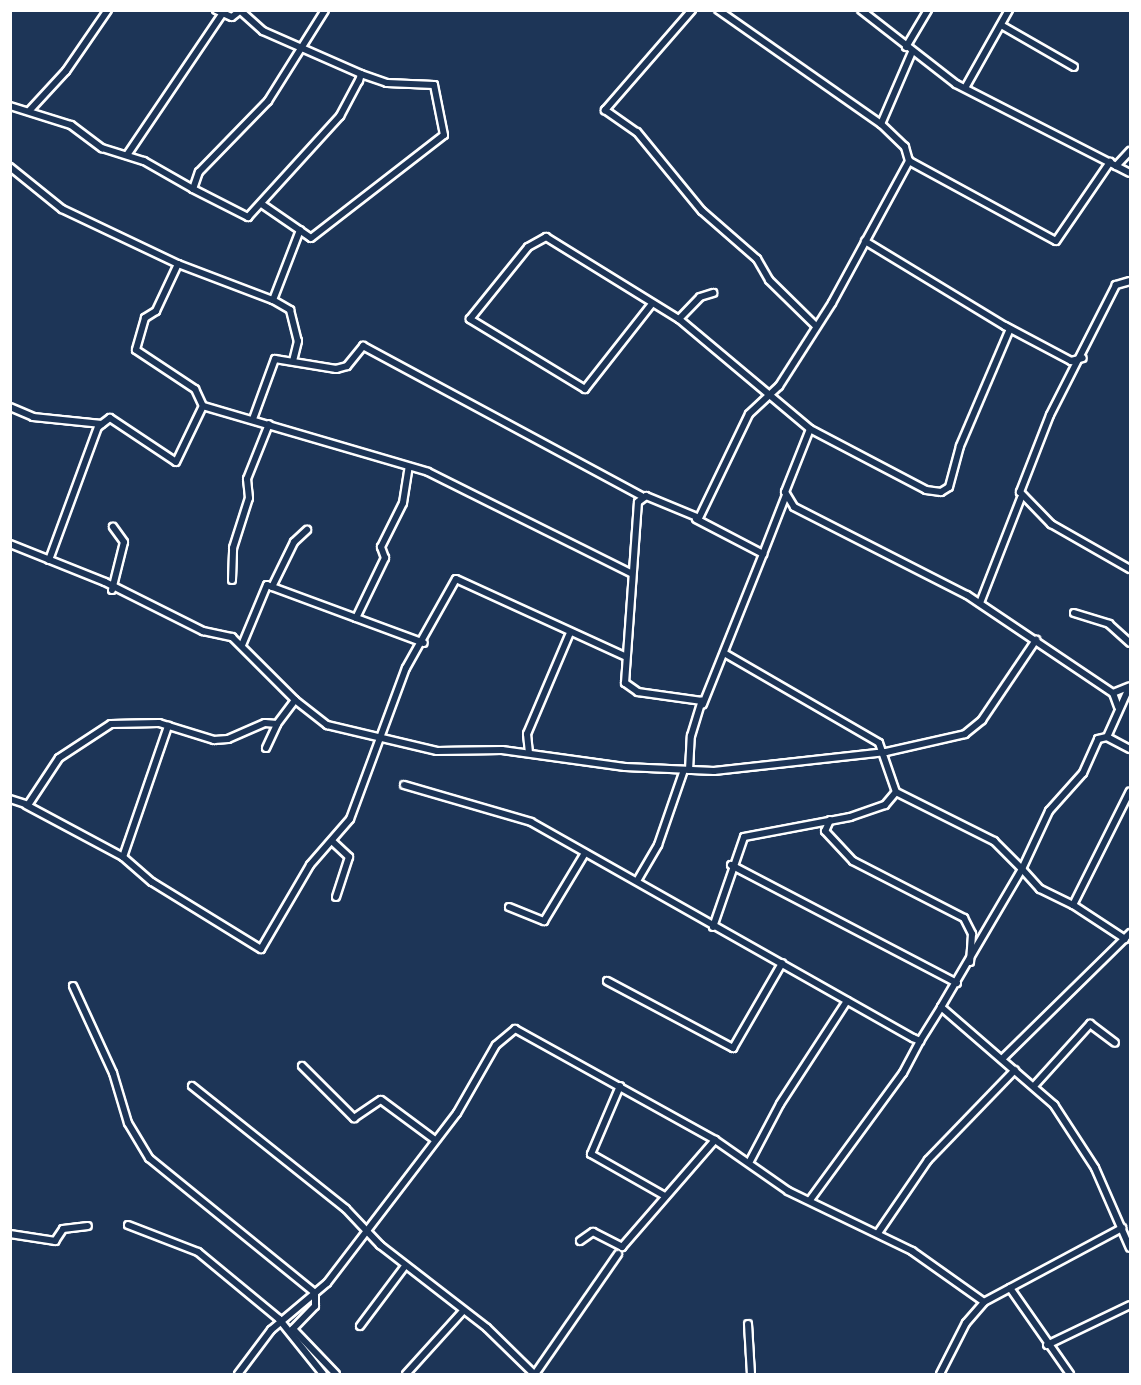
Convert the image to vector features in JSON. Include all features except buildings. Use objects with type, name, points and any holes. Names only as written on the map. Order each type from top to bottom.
[{"type":"street","points":[[30,110],[66,71],[108,10]]},
{"type":"street","points":[[193,189],[207,163],[268,101],[325,10]]},
{"type":"street","points":[[692,10],[605,110],[637,132],[702,211],[757,259],[769,280],[815,325]]},
{"type":"street","points":[[717,10],[881,124],[904,147],[909,160],[1055,241],[1113,164],[1131,151]]},
{"type":"street","points":[[861,10],[912,52],[965,88],[1131,173]]},
{"type":"street","points":[[906,47],[928,10]]},
{"type":"street","points":[[965,88],[1009,10]]},
{"type":"street","points":[[128,155],[219,12],[232,17],[241,11],[263,31],[361,75],[387,83],[434,85],[444,135],[311,238],[263,205]]},
{"type":"street","points":[[1001,25],[1074,67]]},
{"type":"street","points":[[881,124],[912,52]]},
{"type":"street","points":[[10,106],[30,110],[71,125],[102,148],[128,155],[248,217],[263,205],[340,116],[361,75]]},
{"type":"street","points":[[696,519],[749,414],[771,392],[815,325],[865,241],[909,160]]},
{"type":"street","points":[[10,167],[62,209],[178,264],[273,300],[290,310],[298,341],[293,361]]},
{"type":"street","points":[[273,300],[300,230]]},
{"type":"street","points":[[651,305],[585,389],[470,319],[528,247],[546,237],[651,305],[680,319],[771,392],[810,429],[926,490],[947,490],[1010,329]]},
{"type":"street","points":[[865,241],[1010,329],[1071,361],[1083,358]]},
{"type":"street","points":[[178,264],[156,311],[146,318],[136,350],[195,389],[203,406]]},
{"type":"street","points":[[980,603],[1022,498],[1027,468],[1070,379],[1083,358],[1116,285],[1131,281]]},
{"type":"street","points":[[680,319],[700,297],[713,293]]},
{"type":"street","points":[[253,419],[276,359],[336,369],[347,366],[363,346],[641,496],[696,519],[763,554]]},
{"type":"street","points":[[1070,379],[1071,361]]},
{"type":"street","points":[[203,406],[409,467],[591,549],[602,562],[631,573]]},
{"type":"street","points":[[49,560],[102,424],[110,418],[176,462],[203,406]]},
{"type":"street","points":[[10,407],[33,417],[102,424]]},
{"type":"street","points":[[232,579],[233,548],[249,498],[247,478],[269,424]]},
{"type":"street","points":[[637,881],[658,845],[687,770],[691,736],[810,429]]},
{"type":"street","points":[[356,618],[385,558],[381,547],[403,503],[409,467]]},
{"type":"street","points":[[786,495],[813,517],[980,603],[1113,693],[1118,707]]},
{"type":"street","points":[[641,496],[631,573],[626,657],[629,688],[693,695],[703,704]]},
{"type":"street","points":[[1022,498],[1051,524],[1131,569]]},
{"type":"street","points":[[112,590],[124,542],[113,527]]},
{"type":"street","points":[[242,645],[260,594],[272,587],[294,542],[307,530]]},
{"type":"street","points":[[10,544],[242,645],[295,700],[327,725],[437,751],[530,753],[687,770],[886,752],[965,734],[982,720],[1036,640]]},
{"type":"street","points":[[10,799],[26,805],[123,857],[255,949],[267,939],[310,865],[333,842],[353,813],[406,668],[424,643],[460,578],[569,635],[626,657]]},
{"type":"street","points":[[272,587],[424,643]]},
{"type":"street","points":[[1074,613],[1109,624],[1131,643]]},
{"type":"street","points":[[530,753],[527,734],[569,635]]},
{"type":"street","points":[[724,653],[879,743],[886,752],[896,792],[994,841],[1040,889],[1128,936],[1002,1059]]},
{"type":"street","points":[[1113,693],[1129,688]]},
{"type":"street","points":[[810,1200],[903,1073],[920,1041],[970,962],[1022,869],[1049,811],[1083,773],[1095,742],[1107,737],[1118,707],[1129,688]]},
{"type":"street","points":[[266,748],[277,724],[295,700]]},
{"type":"street","points":[[26,805],[41,792],[59,758],[96,729],[143,722],[168,726],[214,740],[277,724]]},
{"type":"street","points":[[123,857],[168,726]]},
{"type":"street","points":[[1107,737],[1131,749]]},
{"type":"street","points":[[874,753],[887,763]]},
{"type":"street","points":[[404,784],[502,810],[637,881],[713,927],[920,1041]]},
{"type":"street","points":[[1073,905],[1131,791]]},
{"type":"street","points":[[713,927],[731,865],[744,837],[882,807],[896,792]]},
{"type":"street","points":[[830,820],[824,828],[833,844],[865,869],[964,918],[972,934],[970,962]]},
{"type":"street","points":[[333,842],[349,857],[336,897]]},
{"type":"street","points":[[508,907],[544,921],[585,854]]},
{"type":"street","points":[[731,865],[957,983]]},
{"type":"street","points":[[607,981],[733,1048],[782,963]]},
{"type":"street","points":[[73,986],[113,1073],[128,1123],[149,1158],[315,1293]]},
{"type":"street","points":[[750,1161],[780,1104],[847,1001]]},
{"type":"street","points":[[941,1007],[1054,1105],[1095,1168],[1131,1248]]},
{"type":"street","points":[[1034,1086],[1090,1024],[1115,1043]]},
{"type":"street","points":[[238,1374],[247,1366],[281,1321],[315,1293],[369,1229],[472,1091],[496,1045],[515,1029],[715,1140],[750,1161],[788,1191],[878,1233],[942,1270],[984,1302]]},
{"type":"street","points":[[302,1066],[354,1118],[381,1100],[435,1140]]},
{"type":"street","points":[[878,1233],[928,1160],[1016,1070]]},
{"type":"street","points":[[192,1086],[369,1229],[405,1266],[463,1311],[535,1374],[618,1254]]},
{"type":"street","points":[[620,1086],[591,1154],[665,1196]]},
{"type":"street","points":[[580,1241],[593,1232],[622,1247],[715,1140]]},
{"type":"street","points":[[128,1225],[198,1252],[281,1321],[321,1374]]},
{"type":"street","points":[[10,1234],[55,1241],[63,1229],[88,1226]]},
{"type":"street","points":[[940,1374],[966,1323],[984,1302],[1122,1228]]},
{"type":"street","points":[[360,1326],[405,1266]]},
{"type":"street","points":[[1010,1287],[1047,1345],[1070,1374]]},
{"type":"street","points":[[315,1293],[315,1306],[293,1329],[336,1374]]},
{"type":"street","points":[[1047,1345],[1131,1305]]},
{"type":"street","points":[[406,1374],[463,1311]]},
{"type":"street","points":[[748,1324],[751,1374]]},
{"type":"street","points":[[247,1366],[248,1374]]}]
